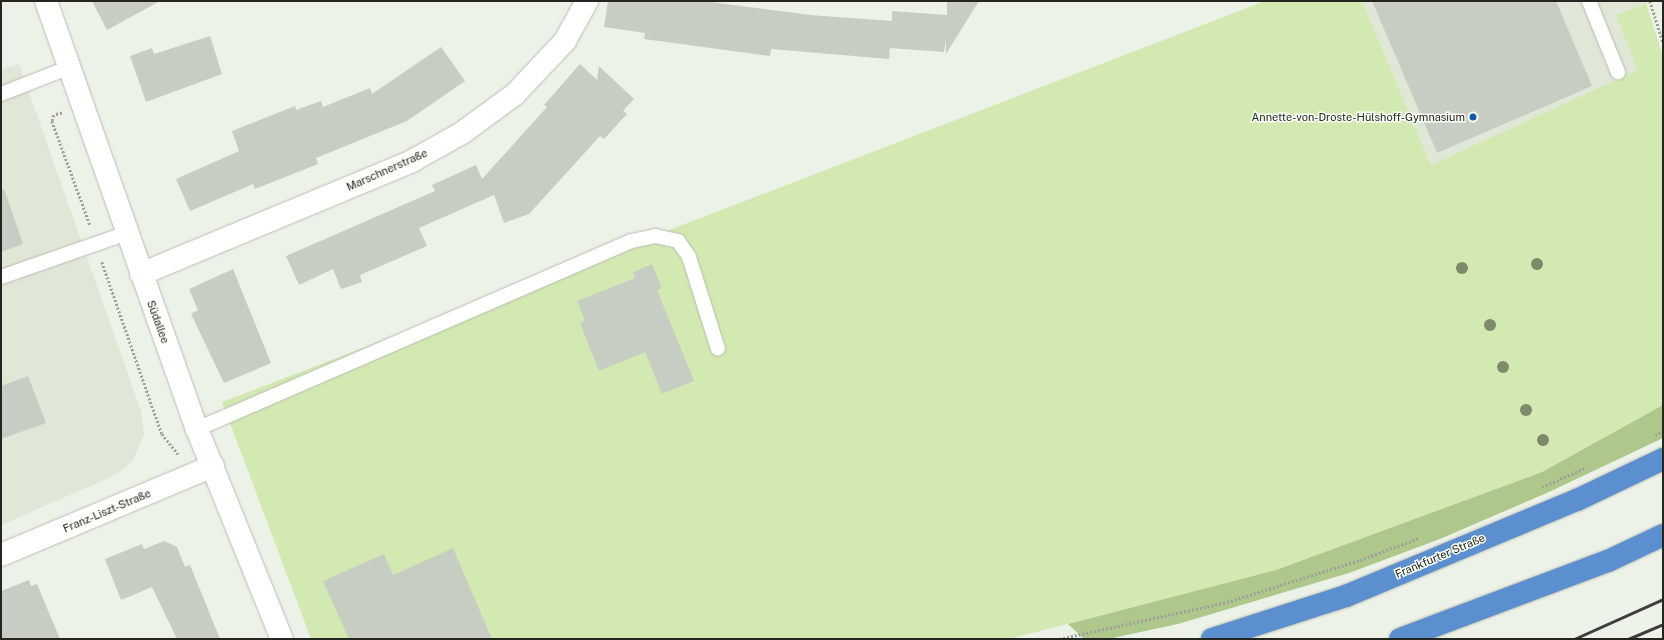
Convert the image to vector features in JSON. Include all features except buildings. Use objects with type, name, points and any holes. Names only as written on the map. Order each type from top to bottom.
[{"type":"highway","name":"Frankfurter Straße","points":[[1212,639],[1346,596],[1577,500],[1663,459]]},
{"type":"highway","points":[[1400,639],[1608,561],[1663,535]]},
{"type":"street","name":"Südallee","points":[[46,1],[141,274],[197,429],[282,639]]},
{"type":"street","name":"Marschnerstraße","points":[[141,274],[412,161],[462,133],[524,84],[565,41],[587,1]]},
{"type":"street","name":"Franz-Liszt-Straße","points":[[1,555],[213,466]]},
{"type":"lane","points":[[1589,1],[1618,72]]},
{"type":"lane","points":[[1,94],[70,67]]},
{"type":"lane","points":[[1,277],[127,232]]},
{"type":"lane","points":[[197,429],[632,241],[655,236],[678,241],[689,257],[718,349]]},
{"type":"path","points":[[1650,1],[1663,42]]},
{"type":"path","points":[[1650,438],[1663,431]]},
{"type":"path","points":[[1539,488],[1588,466]]},
{"type":"path","points":[[1059,639],[1228,602],[1360,560],[1426,535]]},
{"type":"shaded area","name":"Annette-von-Droste-Hülshoff-Gymnasium","points":[[1362,1],[1651,1],[1617,15],[1639,70],[1431,165]]},
{"type":"shaded area","points":[[19,64],[141,411],[144,434],[133,461],[116,475],[1,525],[1,70]]},
{"type":"green space","points":[[1265,1],[1362,1],[1431,165],[1638,70],[1616,15],[1646,3],[1663,56],[1663,405],[1542,472],[1276,570],[1009,639],[311,639],[222,402]]},
{"type":"green space","points":[[1663,405],[1663,438],[1549,492],[1440,539],[1349,573],[1178,624],[1108,639],[1084,639],[1068,624],[1276,570],[1542,472]]},
{"type":"railway","points":[[1574,639],[1663,599]]},
{"type":"railway","points":[[1628,639],[1663,624]]},
{"type":"place","name":"Annette-von-Droste-Hülshoff-Gymnasium","points":[[1473,117]]}]
